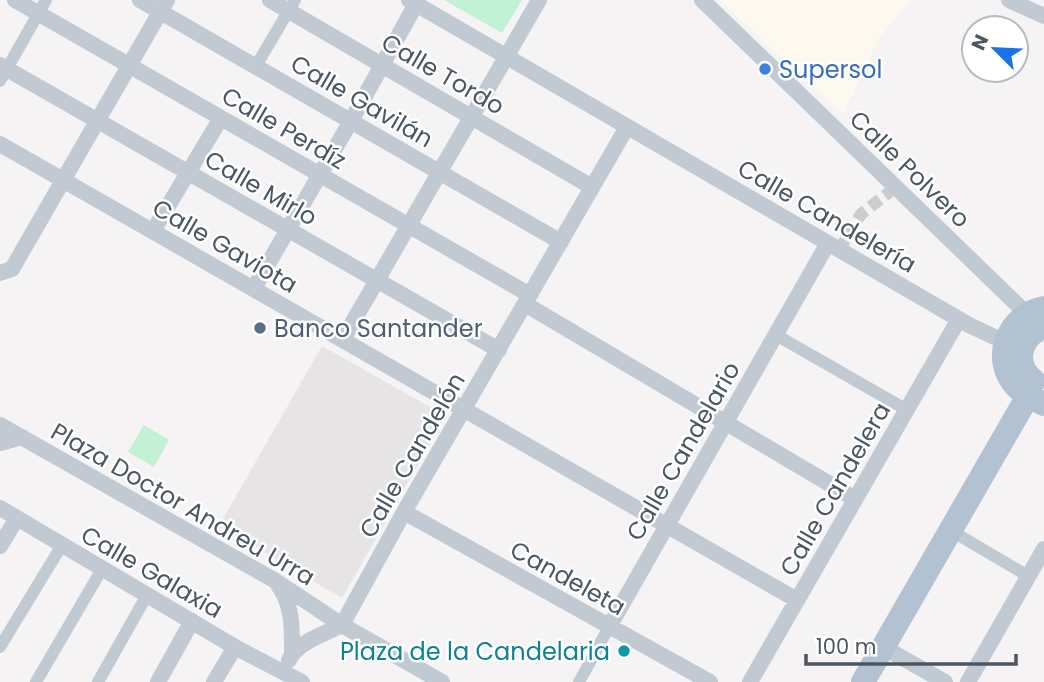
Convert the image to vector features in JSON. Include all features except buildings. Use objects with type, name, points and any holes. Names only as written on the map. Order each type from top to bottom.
[{"type":"main road","points":[[1038,316],[1013,325],[1005,342],[1004,359],[1008,375],[1016,386],[1039,397]]},
{"type":"main road","points":[[1038,316],[1020,356],[1039,397]]},
{"type":"main road","points":[[863,682],[950,530],[1039,397]]},
{"type":"street","name":"Calle Perdíz","points":[[15,0],[42,7],[129,65],[409,226],[726,423],[855,499]]},
{"type":"street","name":"Calle Gavilán","points":[[140,0],[164,6],[256,66],[561,242]]},
{"type":"street","name":"Calle Tordo","points":[[270,0],[292,5],[381,64],[592,187]]},
{"type":"street","points":[[343,339],[538,0]]},
{"type":"street","name":"Calle Polvero","points":[[702,0],[1038,316]]},
{"type":"street","points":[[1009,0],[1044,16]]},
{"type":"street","points":[[254,288],[351,121],[412,2]]},
{"type":"street","name":"Calle Candelería","points":[[412,2],[959,319],[1005,342]]},
{"type":"street","points":[[256,66],[292,5]]},
{"type":"street","points":[[0,273],[12,269],[164,6]]},
{"type":"street","points":[[2,72],[42,7]]},
{"type":"street","name":"Calle Mirlo","points":[[2,72],[97,120],[499,350]]},
{"type":"street","points":[[153,231],[221,118]]},
{"type":"street","name":"Calle Candelón","points":[[342,625],[404,512],[627,127]]},
{"type":"street","name":"Calle Gaviota","points":[[0,144],[797,600]]},
{"type":"street","name":"Calle Candelario","points":[[579,682],[828,243]]},
{"type":"street","name":"Calle Candelera","points":[[750,682],[959,319]]},
{"type":"street","points":[[776,335],[907,410]]},
{"type":"street","name":"Plaza Doctor Andreu Urra","points":[[0,425],[274,580],[342,625],[442,682]]},
{"type":"street","points":[[0,443],[22,437]]},
{"type":"street","name":"Calle Galaxia","points":[[0,508],[235,647],[302,682]]},
{"type":"street","name":"Candeleta","points":[[404,512],[710,682]]},
{"type":"street","points":[[0,546],[16,518]]},
{"type":"street","points":[[950,530],[1028,576]]},
{"type":"street","points":[[0,647],[62,545]]},
{"type":"street","points":[[968,682],[1044,549]]},
{"type":"street","points":[[36,682],[102,569]]},
{"type":"street","points":[[274,580],[284,594],[293,622],[292,653],[284,671]]},
{"type":"street","points":[[98,682],[147,595]]},
{"type":"street","points":[[158,682],[192,621]]},
{"type":"street","points":[[292,653],[342,625]]},
{"type":"street","points":[[214,682],[235,647]]},
{"type":"street","points":[[883,647],[945,682]]},
{"type":"shaded area","points":[[719,0],[910,0],[878,40],[843,114]]},
{"type":"shaded area","points":[[322,346],[446,416],[342,598],[219,526]]},
{"type":"green space","points":[[444,0],[522,0],[502,33]]},
{"type":"green space","points":[[144,425],[169,440],[154,467],[128,452]]},
{"type":"tunnel","points":[[839,250],[861,214],[896,187]]},
{"type":"place","name":"Supersol","points":[[765,69]]},
{"type":"place","name":"Banco Santander","points":[[260,328]]},
{"type":"place","name":"Plaza de la Candelaria","points":[[624,651]]}]
